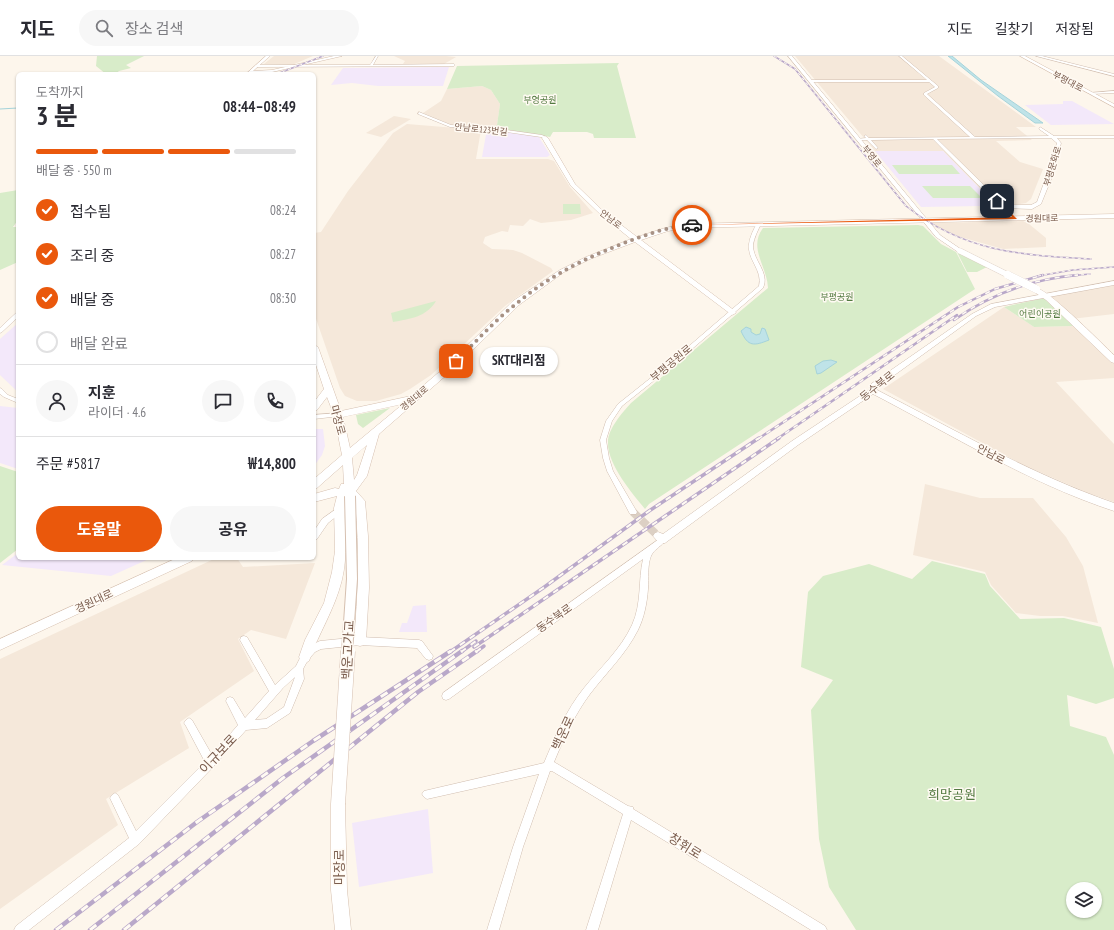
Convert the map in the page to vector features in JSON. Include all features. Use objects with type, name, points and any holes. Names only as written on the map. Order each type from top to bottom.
[{"type":"main road","points":[[250,72],[268,56]]},
{"type":"main road","points":[[257,72],[288,68],[340,56]]},
{"type":"main road","name":"부평대로","points":[[1022,56],[1114,106]]},
{"type":"main road","points":[[275,72],[288,68]]},
{"type":"main road","name":"안남로","points":[[545,138],[574,185],[601,212],[732,313]]},
{"type":"main road","name":"경원대로","points":[[316,482],[412,398],[447,370],[516,304],[574,265],[636,239],[677,226],[1114,216]]},
{"type":"main road","points":[[1036,289],[1045,295],[1114,360]]},
{"type":"main road","name":"마장로","points":[[316,353],[338,416],[347,455],[349,478],[344,498]]},
{"type":"main road","points":[[316,405],[329,389]]},
{"type":"main road","points":[[338,416],[412,398]]},
{"type":"main road","points":[[305,657],[308,645],[328,606],[339,570],[344,498],[362,476],[376,430]]},
{"type":"main road","points":[[316,497],[327,494],[360,501],[364,535],[365,574],[360,641]]},
{"type":"main road","points":[[316,501],[327,498],[344,498]]},
{"type":"main road","name":"백운고가교","points":[[338,804],[352,579],[344,498]]},
{"type":"main road","name":"경원대로","points":[[0,645],[184,560]]},
{"type":"main road","name":"마장로","points":[[338,804],[339,890],[343,930]]},
{"type":"street","points":[[371,66],[377,56]]},
{"type":"street","name":"부영로","points":[[790,56],[938,236],[960,251],[1036,289]]},
{"type":"street","points":[[900,56],[937,87],[925,94],[974,138]]},
{"type":"street","points":[[1038,56],[1114,74]]},
{"type":"street","points":[[1043,56],[1047,58]]},
{"type":"street","points":[[1031,61],[1047,58]]},
{"type":"street","points":[[256,66],[454,65]]},
{"type":"street","points":[[810,81],[929,81]]},
{"type":"street","points":[[1091,93],[1114,92]]},
{"type":"street","name":"안남로123번길","points":[[419,113],[450,126],[493,129],[542,136],[545,138]]},
{"type":"street","points":[[1040,128],[1053,137]]},
{"type":"street","points":[[867,137],[876,148]]},
{"type":"street","points":[[858,138],[1053,137]]},
{"type":"street","name":"부평문화로","points":[[1053,137],[1114,137]]},
{"type":"street","name":"부평문화로","points":[[1003,207],[1032,207],[1039,203],[1059,143],[1053,137]]},
{"type":"street","points":[[934,138],[1015,218]]},
{"type":"street","name":"부평공원로","points":[[633,512],[610,471],[604,447],[606,427],[613,415],[632,395],[757,292],[762,284],[761,272],[753,255],[751,246],[752,238],[759,224]]},
{"type":"street","name":"동수북로","points":[[446,696],[651,550],[660,538],[873,391],[874,386],[974,315],[993,305],[1114,283]]},
{"type":"street","points":[[0,331],[16,316]]},
{"type":"street","points":[[0,390],[6,396],[16,400]]},
{"type":"street","name":"안남로","points":[[873,391],[1014,466],[1088,498],[1114,507]]},
{"type":"street","points":[[316,417],[338,416]]},
{"type":"street","points":[[316,534],[344,498]]},
{"type":"street","name":"백운로","points":[[493,930],[525,828],[548,767],[572,713],[595,678],[626,643],[634,629],[638,619],[644,592],[647,560],[651,550]]},
{"type":"street","points":[[244,640],[274,692]]},
{"type":"street","name":"이규보로","points":[[20,930],[135,840],[211,763],[274,692],[299,669],[305,657],[312,649],[320,646],[360,641],[420,644],[429,656]]},
{"type":"street","points":[[230,701],[244,726],[267,723],[287,710],[300,679],[299,669]]},
{"type":"street","points":[[189,723],[211,763]]},
{"type":"street","name":"창휘로","points":[[548,767],[553,766],[629,811],[821,930]]},
{"type":"street","points":[[426,794],[548,767]]},
{"type":"street","points":[[116,798],[135,840]]},
{"type":"street","points":[[592,930],[629,811]]},
{"type":"shaded area","points":[[274,56],[313,56],[292,65],[264,64]]},
{"type":"shaded area","points":[[394,56],[456,57],[444,64],[403,64],[405,61]]},
{"type":"shaded area","points":[[795,56],[939,56],[1036,127],[1016,127],[1032,140],[996,141],[1020,162],[1043,169],[1031,199],[1026,203],[1020,204],[993,202],[943,151],[875,151]]},
{"type":"shaded area","points":[[449,67],[443,86],[378,86],[352,83],[331,85],[343,68]]},
{"type":"shaded area","points":[[482,86],[491,90],[500,104],[497,125],[493,127],[452,125],[423,113],[441,101],[447,89]]},
{"type":"shaded area","points":[[1063,101],[1072,101],[1114,124],[1051,125],[1025,105],[1063,104]]},
{"type":"shaded area","points":[[394,116],[411,119],[381,137],[366,133]]},
{"type":"shaded area","points":[[407,124],[481,130],[476,159],[548,159],[554,161],[570,187],[593,213],[571,220],[541,223],[530,219],[523,226],[510,225],[508,232],[502,231],[485,237],[483,243],[492,249],[513,250],[522,253],[551,268],[553,271],[505,306],[431,375],[410,389],[401,394],[376,401],[357,401],[345,396],[340,388],[316,319],[316,233],[321,232],[348,191],[393,133]]},
{"type":"shaded area","points":[[487,129],[539,137],[550,155],[547,157],[482,157]]},
{"type":"shaded area","points":[[875,151],[943,151],[993,202],[985,202],[982,206],[921,207]]},
{"type":"shaded area","points":[[1023,221],[1046,238],[1046,247],[1003,249],[957,236],[935,227],[933,223]]},
{"type":"shaded area","points":[[1114,283],[1114,314],[1071,319],[1045,295]]},
{"type":"shaded area","points":[[1004,307],[1034,327],[1074,326],[1114,364],[1114,378],[1056,382],[1114,444],[1114,502],[1088,493],[1021,464],[883,389]]},
{"type":"shaded area","points":[[16,325],[16,390],[0,375],[0,339]]},
{"type":"shaded area","points":[[0,406],[16,408],[16,468],[0,463]]},
{"type":"shaded area","points":[[316,429],[323,429],[325,446],[322,455],[316,463]]},
{"type":"shaded area","points":[[925,484],[980,498],[1033,498],[1066,537],[1083,566],[1098,623],[1063,616],[1040,616],[1016,613],[991,585],[985,572],[913,555]]},
{"type":"shaded area","points":[[16,554],[16,560],[147,560],[111,576],[2,565]]},
{"type":"shaded area","points":[[212,560],[238,560],[243,567],[315,563],[286,639],[251,630],[238,639],[254,671],[180,722],[189,748],[106,799],[118,825],[0,909],[0,659]]},
{"type":"shaded area","points":[[426,605],[427,632],[399,632],[402,623],[407,623],[413,606]]},
{"type":"shaded area","points":[[428,809],[433,873],[359,887],[352,823]]},
{"type":"green space","points":[[97,56],[144,56],[126,65],[131,68],[118,72],[104,72],[96,66]]},
{"type":"green space","name":"부영공원","points":[[619,63],[617,66],[636,138],[594,138],[593,134],[587,132],[553,132],[550,137],[493,127],[497,125],[500,104],[491,90],[482,86],[447,89],[457,66]]},
{"type":"green space","points":[[892,165],[952,165],[960,174],[899,174]]},
{"type":"green space","points":[[922,186],[970,186],[982,198],[933,198]]},
{"type":"green space","points":[[16,190],[16,223],[13,227],[16,227],[16,263],[0,270],[0,193]]},
{"type":"green space","points":[[563,204],[580,204],[581,214],[563,214]]},
{"type":"green space","name":"부평공원","points":[[923,226],[941,244],[956,252],[975,289],[649,504],[645,509],[621,478],[616,469],[609,451],[608,442],[610,432],[616,421],[631,403],[768,288],[757,243],[763,228]]},
{"type":"green space","points":[[957,252],[987,267],[977,272],[967,272]]},
{"type":"green space","name":"어린이공원","points":[[1044,298],[1074,326],[1034,327],[1004,307]]},
{"type":"green space","points":[[436,301],[428,311],[423,314],[393,322],[391,313]]},
{"type":"green space","points":[[390,408],[363,428],[358,424],[356,415]]},
{"type":"green space","points":[[0,466],[16,471],[16,551],[0,563]]},
{"type":"green space","name":"희망공원","points":[[932,561],[985,574],[990,586],[1020,619],[1064,618],[1101,627],[1114,669],[1114,698],[1096,704],[1067,695],[1070,726],[1106,737],[1114,755],[1114,930],[856,930],[829,887],[819,839],[811,710],[833,680],[801,667],[808,592],[823,576],[869,564],[912,579]]},
{"type":"water","points":[[948,56],[952,56],[981,80],[1043,123],[1035,123]]},
{"type":"water","points":[[746,327],[751,329],[751,332],[756,335],[760,334],[762,328],[765,329],[769,340],[752,344],[746,340],[741,331]]},
{"type":"water","points":[[831,360],[837,362],[821,373],[817,374],[815,366],[823,361]]},
{"type":"waterway","points":[[0,109],[16,108]]},
{"type":"tunnel","points":[[633,512],[658,536]]},
{"type":"railway","points":[[282,72],[323,56]]},
{"type":"railway","points":[[774,56],[795,69],[906,206],[928,221],[949,233],[971,242],[994,248],[1040,256],[1091,259]]},
{"type":"railway","points":[[1042,275],[1073,270],[1114,267]]},
{"type":"railway","points":[[1072,276],[1090,274]]},
{"type":"railway","points":[[758,439],[958,307],[995,289],[1042,275]]},
{"type":"railway","points":[[1072,276],[1078,275]]},
{"type":"railway","points":[[954,320],[983,302],[1013,289],[1045,280],[1072,276]]},
{"type":"railway","points":[[777,439],[957,315]]},
{"type":"railway","points":[[450,652],[543,588],[649,511],[759,438]]},
{"type":"railway","points":[[474,647],[779,438]]},
{"type":"railway","points":[[461,652],[476,641]]},
{"type":"railway","points":[[476,652],[484,646]]},
{"type":"railway","points":[[56,930],[197,822],[313,741],[451,651]]},
{"type":"railway","points":[[90,930],[283,778],[462,651]]},
{"type":"railway","points":[[124,930],[418,692],[477,651]]},
{"type":"way so far","points":[[456,361],[516,304],[562,271],[602,251],[667,228],[692,225]]},
{"type":"place","name":"SKT대리점","points":[[456,361]]},
{"type":"route","points":[[692,225],[1015,218],[997,201]]}]
